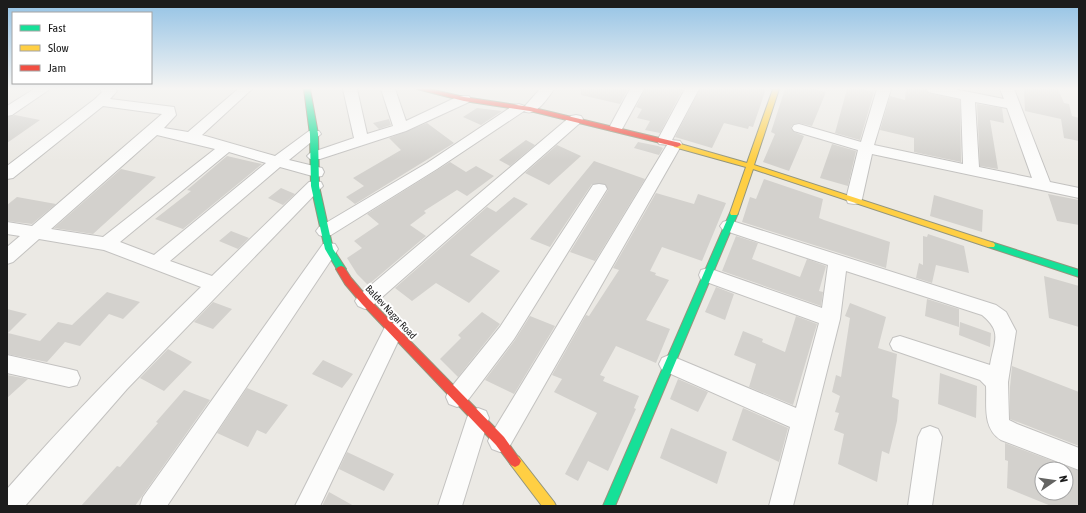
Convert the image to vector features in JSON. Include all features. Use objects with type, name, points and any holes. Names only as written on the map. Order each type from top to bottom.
[{"type":"street","points":[[7,174],[82,113]]},
{"type":"street","points":[[7,257],[154,130],[169,115],[169,113]]},
{"type":"street","points":[[191,137],[217,113]]},
{"type":"street","name":"Baldev Nagar Road","points":[[311,113],[314,134],[316,179],[327,240],[348,281],[393,331],[500,441],[550,506]]},
{"type":"street","points":[[355,113],[362,142]]},
{"type":"street","points":[[396,113],[401,128]]},
{"type":"street","points":[[315,156],[362,142],[401,128],[434,113]]},
{"type":"street","points":[[152,506],[327,240],[432,166],[516,113]]},
{"type":"street","points":[[547,113],[616,128],[750,166],[1079,274]]},
{"type":"street","points":[[616,128],[624,113]]},
{"type":"street","points":[[500,441],[670,143],[682,113]]},
{"type":"street","points":[[609,506],[729,226],[767,113]]},
{"type":"street","points":[[854,199],[876,113]]},
{"type":"street","points":[[969,113],[971,171]]},
{"type":"street","points":[[1015,113],[1043,185]]},
{"type":"street","points":[[365,301],[576,119]]},
{"type":"street","points":[[799,128],[866,148],[1079,193]]},
{"type":"street","points":[[9,506],[53,453],[316,179],[279,160],[191,137],[154,130]]},
{"type":"street","points":[[156,263],[279,160],[314,134]]},
{"type":"street","points":[[106,244],[228,146]]},
{"type":"street","points":[[457,397],[507,333],[599,189]]},
{"type":"street","points":[[729,226],[989,310],[999,318],[1006,331],[997,382],[998,421],[1001,427],[1009,432],[1079,460]]},
{"type":"street","points":[[7,228],[106,244],[215,284]]},
{"type":"street","points":[[781,506],[802,421],[830,319],[838,261]]},
{"type":"street","points":[[708,276],[830,319]]},
{"type":"street","points":[[307,506],[393,331]]},
{"type":"street","points":[[900,344],[988,373],[997,382]]},
{"type":"street","points":[[7,364],[69,378]]},
{"type":"street","points":[[669,364],[802,421]]},
{"type":"street","points":[[450,506],[478,418]]},
{"type":"street","points":[[920,506],[930,437]]},
{"type":"building","points":[[469,113],[499,113],[481,125],[463,117]]},
{"type":"building","points":[[640,113],[670,113],[660,133],[645,130],[650,121],[637,118]]},
{"type":"building","points":[[688,113],[758,113],[753,127],[749,126],[748,129],[724,123],[712,148],[675,137]]},
{"type":"building","points":[[777,113],[817,113],[812,126],[799,123],[794,124],[791,127],[794,132],[804,136],[789,171],[763,162],[775,134],[771,132]]},
{"type":"building","points":[[840,113],[868,113],[860,140],[835,133]]},
{"type":"building","points":[[885,113],[960,113],[961,162],[914,152],[914,138],[880,130]]},
{"type":"building","points":[[977,113],[1003,113],[1004,123],[990,120],[998,169],[980,166]]},
{"type":"building","points":[[1034,113],[1071,113],[1072,116],[1079,118],[1079,141],[1064,138],[1061,119]]},
{"type":"building","points":[[15,115],[40,120],[7,143],[7,117]]},
{"type":"building","points":[[389,119],[391,125],[379,129],[373,123]]},
{"type":"building","points":[[427,123],[454,143],[355,204],[346,197],[364,186],[353,178],[401,150],[389,138]]},
{"type":"building","points":[[526,140],[535,145],[510,166],[499,160]]},
{"type":"building","points":[[638,142],[663,148],[659,155],[634,148]]},
{"type":"building","points":[[832,144],[856,151],[848,186],[820,178]]},
{"type":"building","points":[[557,145],[581,156],[549,185],[525,173]]},
{"type":"building","points":[[227,156],[262,164],[183,229],[155,219],[191,191],[187,190]]},
{"type":"building","points":[[594,161],[645,179],[595,261],[570,252],[608,190],[605,184],[592,184],[550,247],[530,239]]},
{"type":"building","points":[[450,162],[466,172],[476,166],[494,176],[467,196],[457,190],[424,211],[426,213],[410,225],[426,236],[368,285],[357,274],[347,258],[362,248],[354,241],[379,224],[367,214]]},
{"type":"building","points":[[121,169],[156,177],[93,234],[54,228]]},
{"type":"building","points":[[764,179],[823,199],[819,218],[890,242],[886,268],[742,222],[750,197],[756,199]]},
{"type":"building","points":[[281,188],[295,194],[283,205],[268,198]]},
{"type":"building","points":[[656,193],[694,204],[698,194],[726,203],[702,261],[662,247],[650,271],[656,273],[655,275],[669,280],[646,320],[670,329],[656,363],[616,346],[600,375],[605,377],[603,381],[639,396],[634,408],[636,409],[608,471],[588,461],[578,481],[565,474],[597,413],[554,392],[562,379],[552,375],[586,315],[589,316],[619,270],[613,268]]},
{"type":"building","points":[[1048,194],[1079,200],[1079,225],[1057,221]]},
{"type":"building","points":[[934,195],[983,210],[982,232],[930,216]]},
{"type":"building","points":[[17,197],[56,204],[32,224],[7,221],[7,205]]},
{"type":"building","points":[[514,197],[528,204],[470,255],[500,271],[469,303],[436,283],[412,301],[395,288],[487,207],[496,212]]},
{"type":"building","points":[[231,231],[249,238],[238,249],[219,241]]},
{"type":"building","points":[[928,234],[964,246],[969,273],[936,265],[932,283],[916,278],[919,263],[923,265],[923,236],[927,237]]},
{"type":"building","points":[[736,236],[758,243],[752,259],[800,277],[807,259],[826,266],[819,291],[823,292],[821,306],[722,271]]},
{"type":"building","points":[[1044,276],[1079,286],[1079,327],[1049,318]]},
{"type":"building","points":[[716,287],[734,294],[725,320],[705,312]]},
{"type":"building","points":[[107,292],[140,302],[123,319],[109,314],[80,346],[65,342],[47,362],[7,354],[7,309],[27,314],[8,333],[40,341],[58,322],[72,325]]},
{"type":"building","points":[[927,299],[959,309],[959,327],[925,316]]},
{"type":"building","points":[[213,302],[232,309],[213,329],[194,322]]},
{"type":"building","points":[[850,303],[886,317],[878,348],[897,354],[892,397],[899,400],[897,421],[889,454],[882,451],[877,482],[838,464],[844,434],[834,430],[839,413],[835,412],[840,396],[832,392],[836,375],[841,377],[850,318],[845,316]]},
{"type":"building","points":[[482,312],[500,324],[458,377],[440,359],[461,338],[458,335]]},
{"type":"building","points":[[530,316],[555,326],[514,394],[485,380],[515,340]]},
{"type":"building","points":[[796,316],[817,324],[793,405],[749,387],[756,364],[734,355],[743,331],[763,339],[762,342],[785,352]]},
{"type":"building","points":[[960,322],[991,333],[990,347],[959,335]]},
{"type":"building","points":[[168,349],[192,362],[164,391],[140,378]]},
{"type":"building","points":[[323,360],[353,374],[342,388],[312,374]]},
{"type":"building","points":[[1012,366],[1079,392],[1079,446],[1010,419],[1010,387]]},
{"type":"building","points":[[940,373],[977,386],[976,418],[938,404]]},
{"type":"building","points":[[7,375],[28,379],[7,398]]},
{"type":"building","points":[[678,379],[708,392],[698,412],[670,399]]},
{"type":"building","points":[[247,388],[288,405],[266,434],[257,430],[248,447],[217,433]]},
{"type":"building","points":[[184,390],[210,400],[135,506],[81,506],[117,466],[120,467]]},
{"type":"building","points":[[743,408],[788,428],[779,462],[732,440]]},
{"type":"building","points":[[671,428],[727,452],[717,484],[660,458]]},
{"type":"building","points":[[1005,443],[1053,461],[1034,461],[1034,499],[1007,488],[1008,461],[1005,460]]},
{"type":"building","points":[[347,452],[394,474],[384,491],[339,469]]},
{"type":"building","points":[[1074,469],[1079,471],[1079,506],[1051,506],[1039,501],[1074,501]]},
{"type":"building","points":[[329,492],[354,506],[322,506]]},
{"type":"traffic: fast","points":[[311,113],[314,134],[315,186],[329,249],[341,269]]},
{"type":"traffic: fast","points":[[609,506],[734,213]]},
{"type":"traffic: fast","points":[[991,245],[1079,274]]},
{"type":"traffic: slow","points":[[734,213],[768,113]]},
{"type":"traffic: slow","points":[[677,145],[750,166],[991,245]]},
{"type":"traffic: slow","points":[[515,461],[550,506]]},
{"type":"traffic: jam","points":[[546,113],[677,145]]},
{"type":"traffic: jam","points":[[341,269],[348,281],[365,301],[500,441],[515,461]]}]
